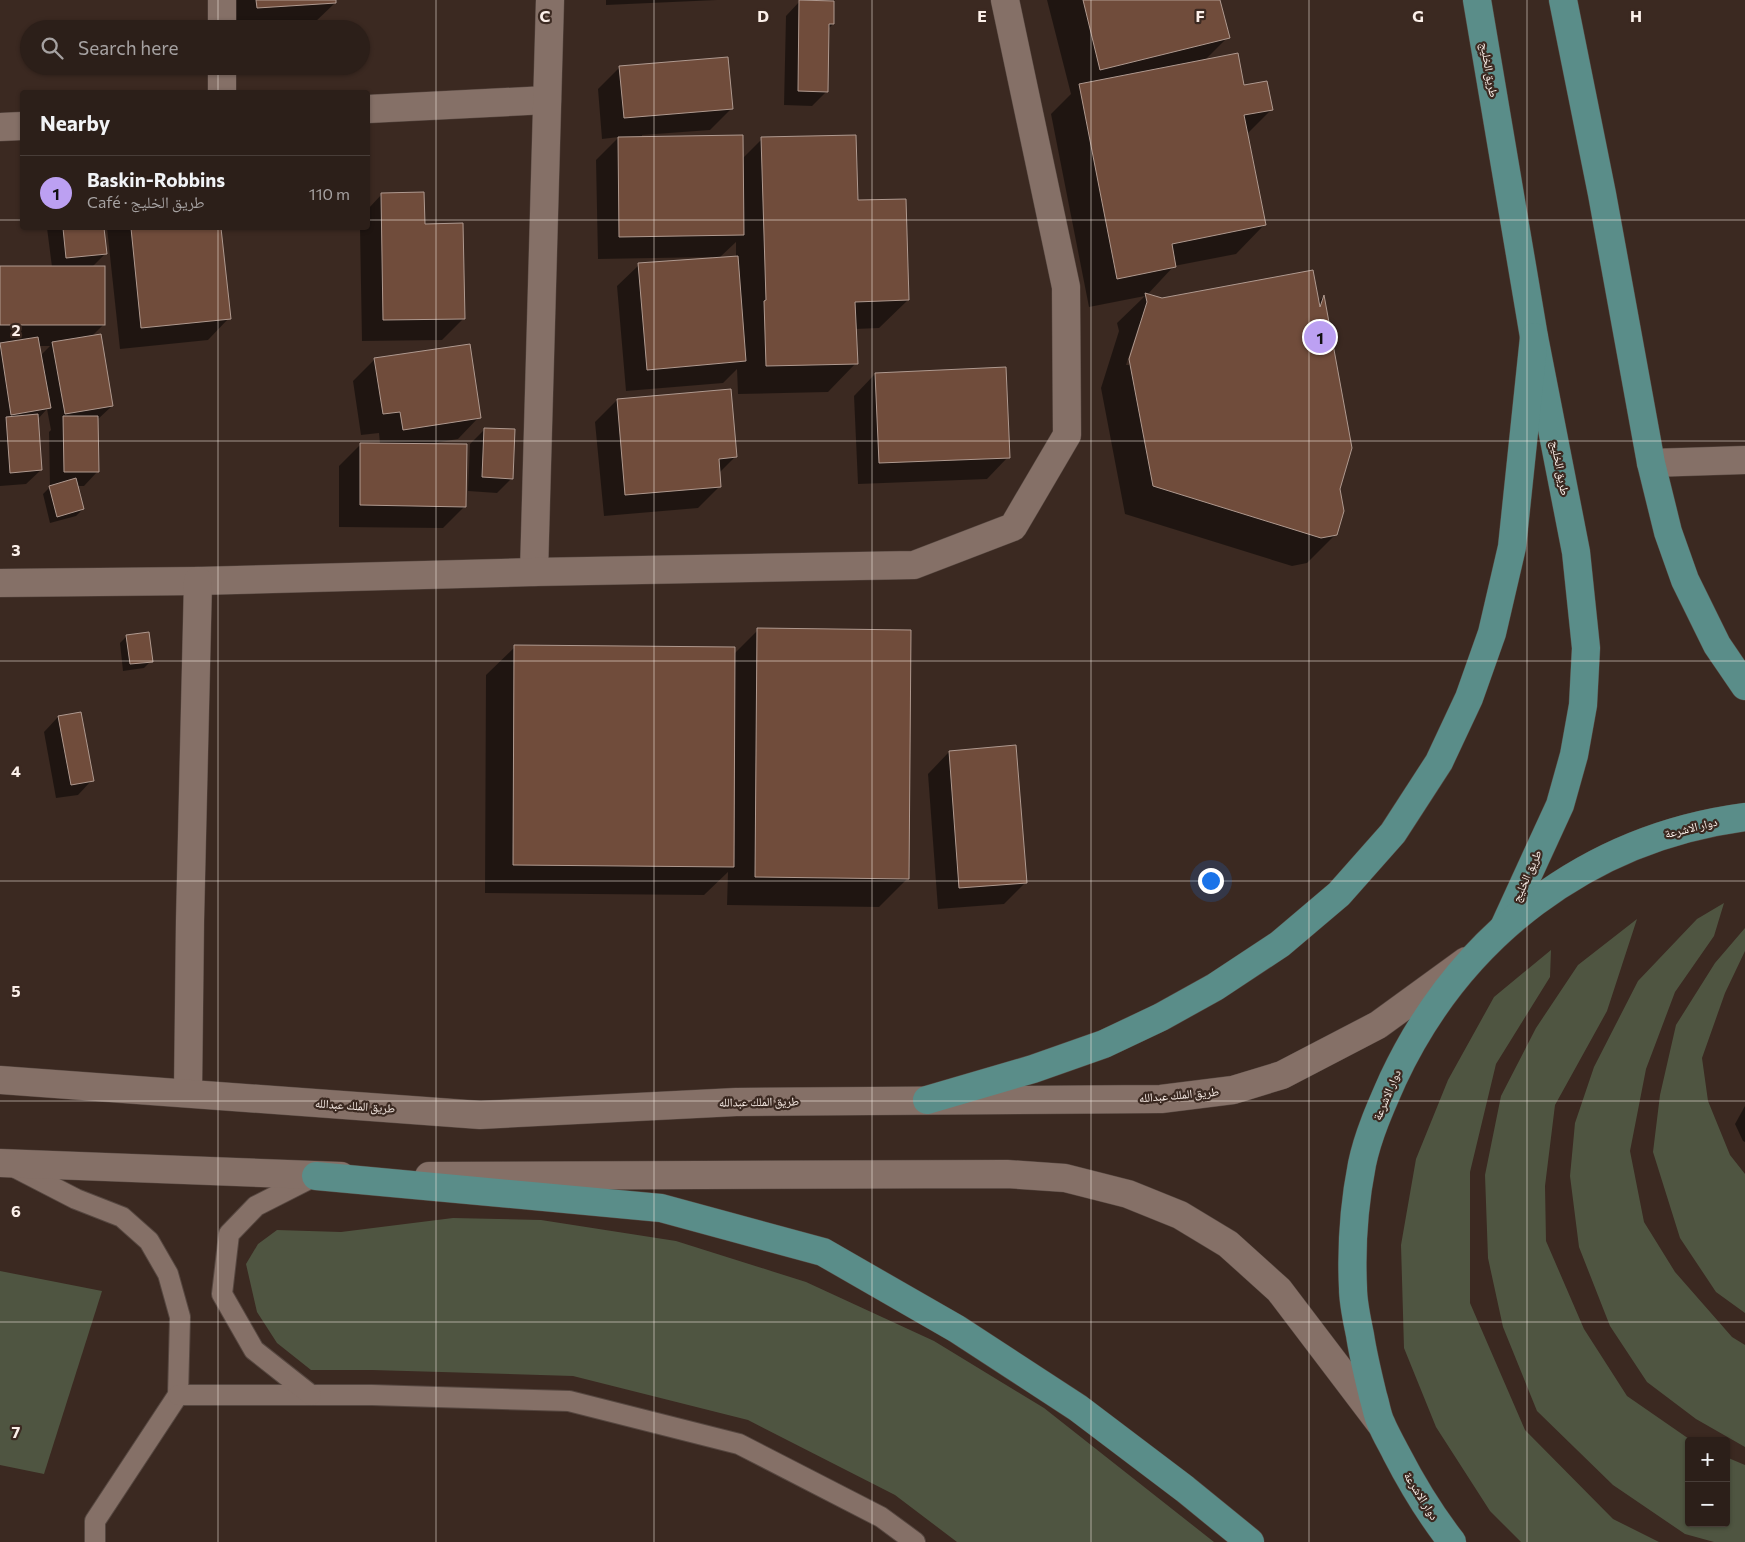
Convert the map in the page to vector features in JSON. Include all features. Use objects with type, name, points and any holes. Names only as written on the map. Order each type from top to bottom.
[{"type":"main road","name":"طريق الخليج","points":[[1477,0],[1534,337],[1576,552],[1586,648],[1581,713],[1574,755],[1560,806],[1504,927]]},
{"type":"main road","points":[[1563,0],[1602,194],[1651,463],[1668,532],[1685,580],[1717,645],[1745,686]]},
{"type":"main road","points":[[927,1100],[1033,1070],[1104,1044],[1161,1017],[1215,987],[1280,944],[1339,894],[1393,833],[1439,762],[1469,698],[1492,633],[1512,547],[1534,337]]},
{"type":"main road","name":"دوار الاشرعة","points":[[1452,1542],[1407,1474],[1380,1423],[1363,1354],[1353,1290],[1353,1223],[1362,1163],[1378,1112],[1406,1051],[1438,1000],[1481,950],[1504,927],[1553,888],[1607,857],[1659,835],[1716,821],[1745,817]]},
{"type":"main road","points":[[316,1176],[661,1208],[823,1252],[957,1329],[1078,1408],[1185,1489],[1250,1542]]},
{"type":"street","points":[[222,0],[222,20]]},
{"type":"street","points":[[534,572],[550,0]]},
{"type":"street","points":[[0,583],[198,581],[914,564],[1014,527],[1067,435],[1066,287],[1005,0]]},
{"type":"street","points":[[222,75],[222,90]]},
{"type":"street","points":[[370,109],[547,100]]},
{"type":"street","points":[[0,127],[20,126]]},
{"type":"street","points":[[1651,463],[1745,460]]},
{"type":"street","points":[[188,1093],[198,581]]},
{"type":"street","name":"طريق الملك عبدالله","points":[[0,1080],[480,1115],[736,1102],[1161,1099],[1232,1090],[1282,1075],[1378,1025],[1481,950]]},
{"type":"street","points":[[4,1163],[316,1176],[1007,1174],[1065,1178],[1128,1194],[1171,1211],[1228,1244],[1279,1290],[1380,1423]]},
{"type":"lane","points":[[4,1163],[76,1200],[122,1217],[149,1241],[168,1274],[180,1317],[178,1395],[96,1521],[95,1542]]},
{"type":"lane","points":[[311,1395],[254,1350],[222,1294],[229,1234],[256,1206],[316,1176]]},
{"type":"lane","points":[[178,1395],[372,1395],[569,1401],[739,1444],[882,1517],[915,1542]]},
{"type":"green space","points":[[1724,903],[1714,936],[1675,992],[1646,1069],[1630,1151],[1644,1222],[1675,1272],[1732,1337],[1745,1345],[1745,1447],[1696,1419],[1647,1382],[1610,1326],[1579,1247],[1570,1176],[1575,1123],[1594,1067],[1638,981],[1697,919]]},
{"type":"green space","points":[[1637,919],[1607,1011],[1555,1105],[1545,1186],[1546,1241],[1584,1329],[1627,1396],[1686,1437],[1685,1527],[1730,1527],[1730,1459],[1745,1465],[1745,1542],[1714,1542],[1685,1534],[1613,1485],[1537,1411],[1503,1327],[1488,1258],[1485,1175],[1501,1096],[1536,1028],[1578,965]]},
{"type":"green space","points":[[1745,928],[1745,951],[1725,993],[1702,1058],[1708,1101],[1730,1155],[1745,1174],[1745,1313],[1716,1292],[1680,1238],[1653,1152],[1660,1095],[1676,1025],[1715,963]]},
{"type":"green space","points":[[1551,950],[1550,977],[1496,1064],[1470,1172],[1470,1303],[1525,1430],[1613,1519],[1659,1542],[1521,1542],[1490,1511],[1436,1427],[1404,1348],[1401,1245],[1416,1159],[1448,1080],[1494,997]]},
{"type":"green space","points":[[453,1218],[541,1220],[676,1241],[806,1282],[934,1341],[1044,1408],[1214,1542],[957,1542],[895,1495],[748,1420],[573,1376],[311,1370],[277,1343],[257,1312],[246,1264],[258,1244],[277,1230],[341,1232]]},
{"type":"green space","points":[[0,1271],[102,1291],[44,1474],[0,1465]]},
{"type":"building","points":[[256,0],[336,0],[336,3],[257,8]]},
{"type":"building","points":[[799,0],[834,1],[834,24],[829,24],[828,92],[798,91]]},
{"type":"building","points":[[1083,0],[1220,0],[1230,38],[1100,70]]},
{"type":"building","points":[[1238,53],[1244,85],[1267,81],[1273,110],[1244,115],[1266,225],[1172,244],[1176,267],[1117,279],[1079,84]]},
{"type":"building","points":[[728,57],[733,109],[624,118],[619,66]]},
{"type":"building","points":[[743,135],[744,235],[619,237],[618,137]]},
{"type":"building","points":[[856,135],[858,200],[906,199],[909,300],[855,302],[858,364],[766,366],[761,137]]},
{"type":"building","points":[[424,192],[425,224],[463,223],[465,319],[383,320],[381,193]]},
{"type":"building","points":[[63,230],[104,230],[107,254],[66,258]]},
{"type":"building","points":[[131,230],[221,230],[231,319],[141,328]]},
{"type":"building","points":[[738,256],[746,361],[647,370],[638,263]]},
{"type":"building","points":[[0,266],[105,266],[105,325],[0,325]]},
{"type":"building","points":[[1313,270],[1320,307],[1324,295],[1352,448],[1340,489],[1344,511],[1337,535],[1321,538],[1153,486],[1129,359],[1147,302],[1145,293],[1162,298]]},
{"type":"building","points":[[101,334],[113,406],[65,414],[52,342]]},
{"type":"building","points":[[38,337],[51,408],[11,415],[0,343]]},
{"type":"building","points":[[470,344],[481,418],[403,430],[400,412],[383,414],[374,358]]},
{"type":"building","points":[[1006,367],[1010,458],[879,463],[875,373]]},
{"type":"building","points":[[731,389],[737,457],[719,459],[721,487],[625,495],[617,399]]},
{"type":"building","points":[[38,414],[42,470],[10,473],[6,417]]},
{"type":"building","points":[[63,416],[98,416],[99,472],[64,472]]},
{"type":"building","points":[[484,428],[515,429],[513,479],[482,477]]},
{"type":"building","points":[[360,443],[467,444],[466,507],[360,505]]},
{"type":"building","points":[[76,478],[84,509],[57,517],[49,486]]},
{"type":"building","points":[[757,628],[911,630],[909,879],[755,877]]},
{"type":"building","points":[[149,632],[153,662],[130,664],[126,635]]},
{"type":"building","points":[[514,645],[735,647],[734,867],[513,865]]},
{"type":"building","points":[[81,712],[94,781],[71,785],[58,716]]},
{"type":"building","points":[[1016,745],[1027,883],[959,888],[949,751]]},
{"type":"place","name":"Baskin-Robbins","points":[[1320,337]]}]
